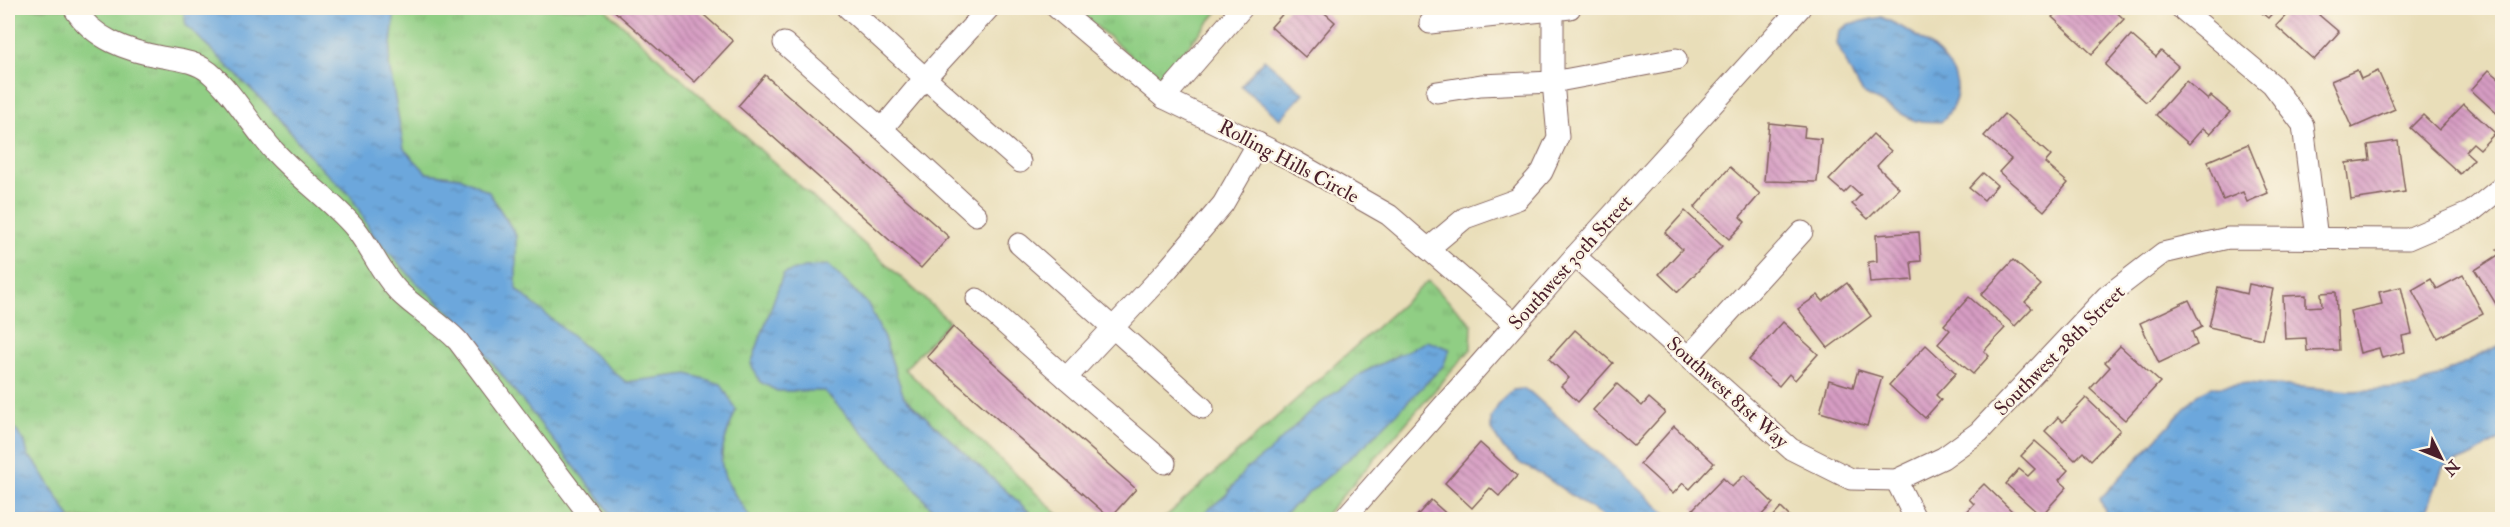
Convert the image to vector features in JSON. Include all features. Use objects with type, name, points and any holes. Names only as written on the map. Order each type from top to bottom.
[{"type":"street","points":[[74,8],[81,19],[121,48],[190,62],[208,72],[223,87],[274,152],[337,208],[357,230],[397,289],[416,308],[439,322],[458,341],[593,519]]},
{"type":"street","points":[[848,8],[1020,162]]},
{"type":"street","points":[[882,129],[989,8]]},
{"type":"street","name":"Rolling Hills Circle","points":[[1057,8],[1164,98],[1296,162],[1389,215],[1515,324]]},
{"type":"street","points":[[1164,98],[1242,8]]},
{"type":"street","name":"Southwest 30th Street","points":[[1344,519],[1575,256],[1800,8]]},
{"type":"street","points":[[2181,8],[2272,84],[2303,125],[2317,239]]},
{"type":"street","points":[[1428,249],[1465,219],[1518,199],[1542,172],[1558,137],[1553,82],[1561,9],[1430,23]]},
{"type":"street","points":[[784,43],[976,215]]},
{"type":"street","points":[[1437,92],[1481,85],[1553,82],[1676,59]]},
{"type":"street","points":[[1066,378],[1110,328],[1168,269],[1223,204],[1258,143]]},
{"type":"street","name":"Southwest 28th Street","points":[[1896,480],[1943,458],[1979,432],[2107,296],[2163,253],[2228,238],[2408,239],[2471,212],[2502,187]]},
{"type":"street","points":[[1689,356],[1802,232]]},
{"type":"street","points":[[1019,244],[1110,328],[1203,408]]},
{"type":"street","name":"Southwest 81st Way","points":[[1575,256],[1791,449],[1851,479],[1896,480]]},
{"type":"street","points":[[977,299],[1165,464]]},
{"type":"street","points":[[1896,480],[1916,519]]},
{"type":"green space","points":[[8,8],[604,8],[949,321],[905,369],[1063,519],[8,519]]},
{"type":"green space","points":[[1075,8],[1221,8],[1159,80]]},
{"type":"green space","points":[[1428,281],[1472,324],[1471,349],[1322,519],[1162,520]]},
{"type":"water","points":[[183,8],[395,8],[389,64],[404,149],[427,173],[460,177],[489,192],[516,235],[516,289],[626,382],[688,374],[721,384],[736,410],[724,444],[722,467],[731,489],[751,519],[613,519],[604,504],[456,317],[416,282],[373,235],[351,196],[315,162],[269,107],[186,25]]},
{"type":"water","points":[[1881,17],[1914,34],[1930,46],[1944,59],[1953,73],[1957,88],[1954,105],[1941,122],[1915,121],[1864,94],[1855,81],[1837,44],[1839,31],[1849,24]]},
{"type":"water","points":[[1264,59],[1304,93],[1280,119],[1241,86]]},
{"type":"water","points":[[828,265],[868,304],[884,338],[904,397],[1037,519],[940,519],[904,475],[824,391],[777,391],[760,382],[751,364],[783,274],[804,267]]},
{"type":"water","points":[[1427,341],[1450,349],[1443,366],[1366,444],[1278,519],[1197,519],[1226,495],[1245,470],[1270,451],[1311,410],[1364,372]]},
{"type":"water","points":[[2502,344],[2502,438],[2472,456],[2443,467],[2424,519],[2108,519],[2100,499],[2198,394],[2212,387],[2248,383],[2352,391],[2416,387]]},
{"type":"water","points":[[1522,389],[1530,392],[1672,519],[1606,519],[1542,475],[1521,464],[1503,448],[1491,429],[1491,418],[1500,402],[1513,390]]},
{"type":"water","points":[[8,420],[25,442],[28,455],[36,463],[71,519],[8,519]]},
{"type":"building","points":[[611,8],[696,8],[733,41],[695,82]]},
{"type":"building","points":[[1288,8],[1319,8],[1335,22],[1305,57],[1271,27]]},
{"type":"building","points":[[2061,8],[2112,8],[2124,19],[2092,54],[2052,17]]},
{"type":"building","points":[[2256,8],[2277,8],[2268,18]]},
{"type":"building","points":[[2293,8],[2326,8],[2319,15],[2339,32],[2314,60],[2276,26]]},
{"type":"building","points":[[2131,35],[2156,57],[2161,51],[2178,66],[2146,102],[2105,65]]},
{"type":"building","points":[[2357,70],[2361,79],[2378,71],[2395,109],[2352,128],[2331,81]]},
{"type":"building","points":[[2489,70],[2500,79],[2502,76],[2502,118],[2471,90]]},
{"type":"building","points":[[765,75],[949,237],[921,268],[738,106]]},
{"type":"building","points":[[2186,81],[2208,100],[2211,96],[2230,112],[2210,134],[2203,128],[2189,144],[2156,115]]},
{"type":"building","points":[[2464,104],[2495,133],[2480,149],[2473,143],[2465,151],[2474,159],[2460,174],[2410,128],[2423,115],[2439,130]]},
{"type":"building","points":[[2004,114],[2051,156],[2045,163],[2068,183],[2044,211],[1999,172],[2011,159],[1984,136]]},
{"type":"building","points":[[1769,123],[1805,127],[1804,137],[1821,139],[1817,182],[1764,181]]},
{"type":"building","points":[[1873,134],[1891,151],[1877,166],[1899,188],[1868,219],[1852,204],[1861,195],[1851,186],[1844,193],[1829,180]]},
{"type":"building","points":[[2398,141],[2405,192],[2351,200],[2346,163],[2370,160],[2368,145]]},
{"type":"building","points":[[2248,144],[2268,193],[2247,202],[2243,192],[2223,200],[2208,161]]},
{"type":"building","points":[[1730,167],[1760,194],[1740,217],[1745,222],[1729,239],[1694,208]]},
{"type":"building","points":[[1983,173],[1997,185],[1984,200],[1969,188]]},
{"type":"building","points":[[1685,211],[1722,246],[1678,292],[1659,274],[1682,249],[1665,233]]},
{"type":"building","points":[[1919,232],[1921,261],[1911,262],[1913,280],[1870,283],[1868,262],[1877,261],[1876,235]]},
{"type":"building","points":[[2502,246],[2502,300],[2496,304],[2475,270],[2500,254],[2497,249]]},
{"type":"building","points":[[2013,260],[2041,285],[2025,302],[2032,308],[2015,326],[1981,295]]},
{"type":"building","points":[[2463,275],[2483,314],[2438,338],[2412,290],[2431,279],[2437,289]]},
{"type":"building","points":[[1847,283],[1871,316],[1828,348],[1798,309],[1818,295],[1823,301]]},
{"type":"building","points":[[2249,284],[2273,289],[2262,339],[2209,327],[2218,287],[2247,294]]},
{"type":"building","points":[[2401,287],[2412,334],[2402,336],[2405,352],[2382,358],[2379,348],[2360,353],[2350,311],[2382,304],[2379,292]]},
{"type":"building","points":[[2336,292],[2339,350],[2307,351],[2306,338],[2285,339],[2283,296],[2306,295],[2306,307],[2322,306],[2321,293]]},
{"type":"building","points":[[1969,297],[2005,328],[1984,351],[1989,356],[1973,374],[1938,344],[1950,330],[1944,325]]},
{"type":"building","points":[[2189,300],[2202,327],[2192,332],[2197,345],[2159,363],[2140,323]]},
{"type":"building","points":[[1783,322],[1818,354],[1795,380],[1789,374],[1779,386],[1749,360]]},
{"type":"building","points":[[953,327],[1136,489],[1110,518],[927,357]]},
{"type":"building","points":[[1575,330],[1613,363],[1578,402],[1561,386],[1569,378],[1549,359]]},
{"type":"building","points":[[1926,345],[1956,373],[1936,395],[1941,400],[1925,418],[1889,385]]},
{"type":"building","points":[[2120,346],[2160,382],[2125,420],[2090,389],[2110,367],[2105,362]]},
{"type":"building","points":[[1858,370],[1882,377],[1867,426],[1820,412],[1829,380],[1853,387]]},
{"type":"building","points":[[1617,384],[1642,406],[1649,398],[1665,412],[1634,446],[1593,410]]},
{"type":"building","points":[[2086,398],[2120,430],[2091,460],[2083,452],[2075,460],[2045,431],[2058,417],[2063,422]]},
{"type":"building","points":[[1674,426],[1714,463],[1690,489],[1683,483],[1673,494],[1640,464]]},
{"type":"building","points":[[2035,441],[2068,470],[2059,480],[2067,487],[2041,516],[2006,484],[2019,469],[2028,476],[2035,469],[2021,456]]},
{"type":"building","points":[[1480,443],[1517,476],[1499,496],[1490,488],[1472,508],[1445,483]]},
{"type":"building","points":[[1744,475],[1773,503],[1757,520],[1704,520],[1693,509],[1723,478],[1732,487]]},
{"type":"building","points":[[1984,484],[2013,512],[2005,520],[1959,520],[1974,504],[1969,499]]},
{"type":"building","points":[[1431,500],[1453,520],[1413,520]]},
{"type":"building","points":[[1781,508],[1793,520],[1770,520]]}]
